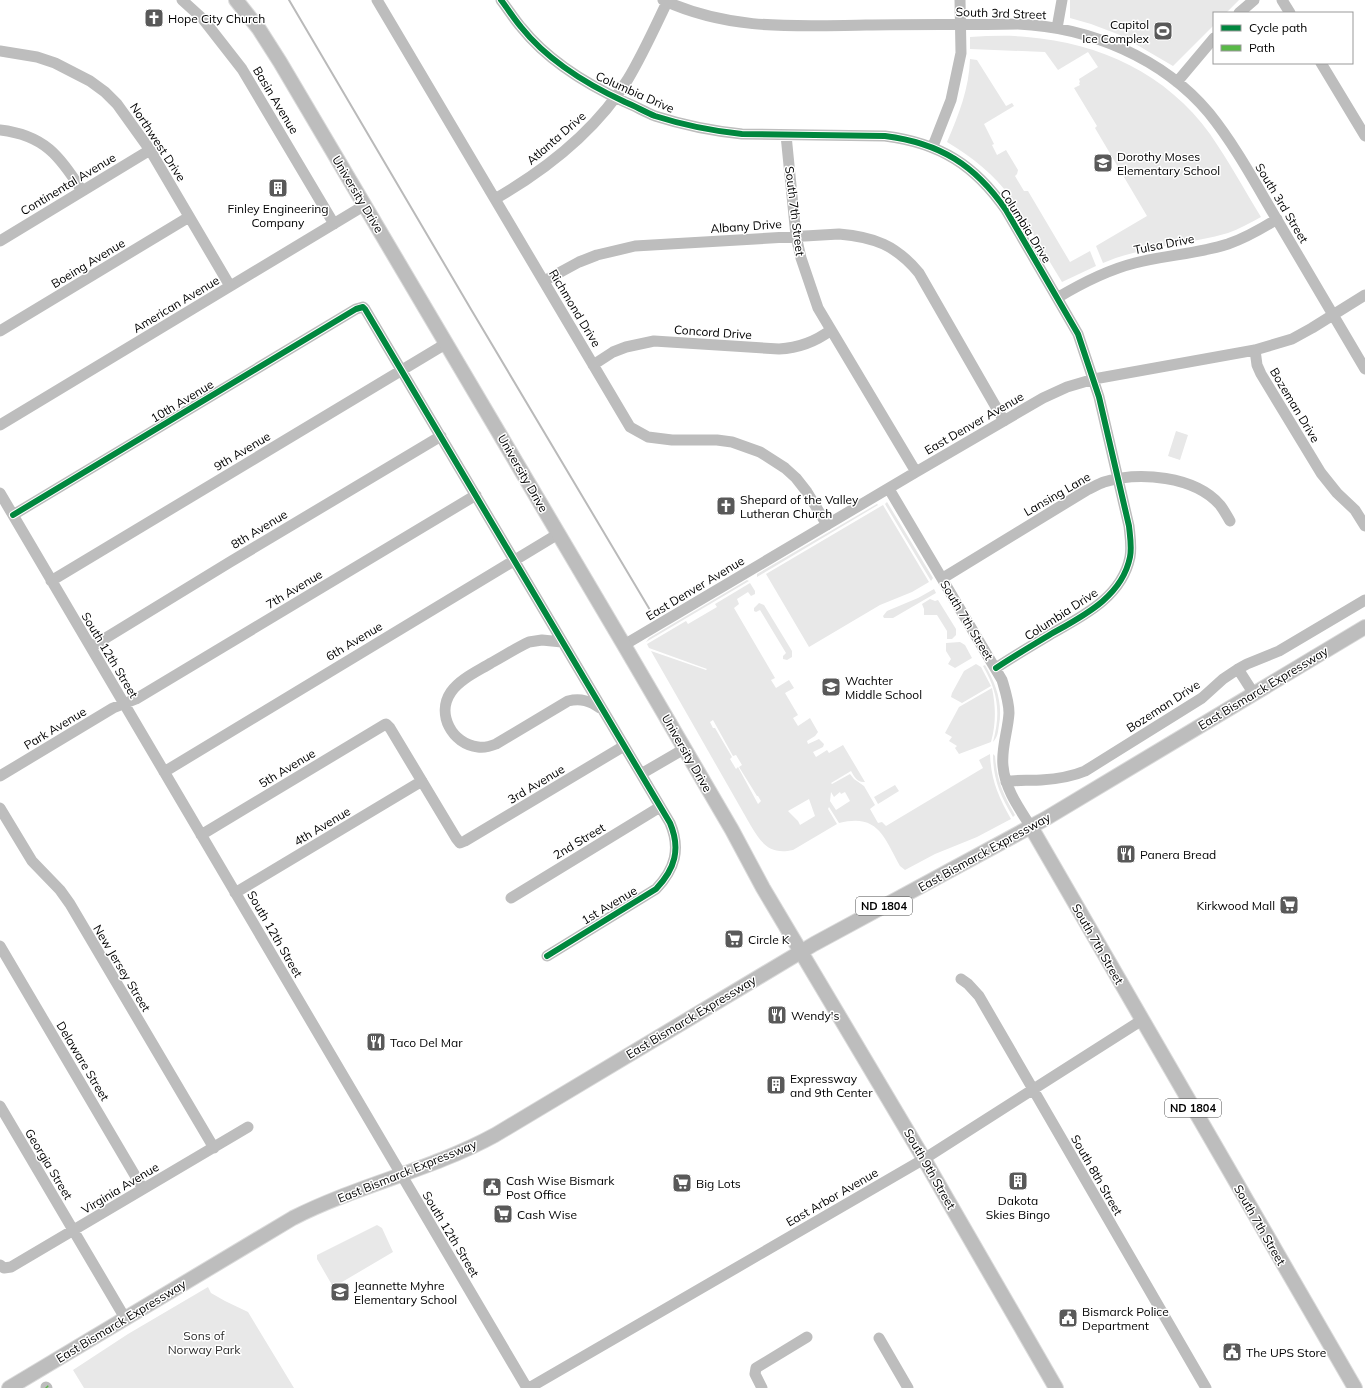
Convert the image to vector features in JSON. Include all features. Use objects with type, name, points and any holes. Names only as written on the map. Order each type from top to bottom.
[{"type":"main road","name":"University Drive","points":[[236,0],[274,50],[624,645],[801,952]]},
{"type":"main road","name":"East Bismarck Expressway","points":[[9,1388],[300,1215],[324,1204],[449,1157],[495,1135],[801,952],[1031,827],[1365,627]]},
{"type":"main road","name":"South 7th Street","points":[[1031,827],[1355,1388]]},
{"type":"main road","name":"South 9th Street","points":[[801,952],[924,1159],[1056,1388]]},
{"type":"street","name":"Basin Avenue","points":[[182,0],[203,19],[242,69],[334,224]]},
{"type":"street","name":"Richmond Drive","points":[[377,0],[630,427],[648,437],[672,440],[717,440],[739,444],[760,452],[785,468],[796,478],[807,492],[827,525]]},
{"type":"street","name":"Columbia Drive","points":[[501,0],[521,28],[551,57],[590,85],[655,115],[718,131],[756,135],[886,136],[909,140],[932,146],[966,166],[997,197],[1078,334],[1094,380],[1119,479],[1129,526],[1130,557],[1124,575],[1115,589],[1104,600],[1087,613],[996,668]]},
{"type":"street","points":[[932,146],[951,100],[961,53],[960,0]]},
{"type":"street","points":[[1057,28],[1062,0]]},
{"type":"street","points":[[1240,12],[1254,0]]},
{"type":"street","points":[[1282,0],[1289,12]]},
{"type":"street","name":"Atlanta Drive","points":[[495,199],[525,181],[556,159],[579,139],[596,121],[616,97],[627,80],[644,50],[666,1]]},
{"type":"street","name":"South 3rd Street","points":[[666,1],[682,9],[712,17],[742,23],[774,26],[960,24],[1042,25],[1098,39],[1123,49],[1150,64],[1177,82],[1198,101],[1218,124],[1277,219],[1365,369]]},
{"type":"street","points":[[1177,82],[1213,39]]},
{"type":"street","name":"Northwest Drive","points":[[0,51],[37,57],[55,63],[90,81],[105,92],[117,104],[150,150],[230,286]]},
{"type":"street","points":[[1322,64],[1365,136]]},
{"type":"street","points":[[0,130],[23,135],[46,147],[64,164],[82,191]]},
{"type":"street","name":"South 7th Street","points":[[786,135],[796,236],[808,284],[818,308],[916,472]]},
{"type":"street","name":"Continental Avenue","points":[[0,241],[150,150]]},
{"type":"street","name":"American Avenue","points":[[0,425],[365,205]]},
{"type":"street","name":"Boeing Avenue","points":[[0,331],[189,217]]},
{"type":"street","name":"Tulsa Drive","points":[[1057,298],[1091,279],[1113,270],[1140,262],[1206,250],[1228,244],[1248,236],[1277,219]]},
{"type":"street","name":"Albany Drive","points":[[544,281],[579,262],[597,255],[635,246],[839,234],[856,235],[880,242],[902,254],[919,273],[1004,421]]},
{"type":"street","name":"East Denver Avenue","points":[[624,645],[1043,398],[1067,387],[1094,380],[1255,350],[1292,339],[1365,295]]},
{"type":"street","name":"10th Avenue","points":[[13,515],[359,307],[363,307],[368,311],[402,370]]},
{"type":"street","name":"Concord Drive","points":[[593,365],[613,352],[640,343],[661,341],[790,349],[812,342],[831,330]]},
{"type":"street","name":"9th Avenue","points":[[52,581],[447,343]]},
{"type":"street","name":"Bozeman Drive","points":[[1255,350],[1257,365],[1261,374],[1321,473],[1337,493],[1355,510],[1365,526]]},
{"type":"street","points":[[402,370],[660,807]]},
{"type":"street","name":"8th Avenue","points":[[90,647],[441,436]]},
{"type":"street","name":"Lansing Lane","points":[[943,578],[1087,490],[1103,482],[1151,476],[1182,482],[1207,494],[1221,505],[1230,521]]},
{"type":"street","name":"South 7th Street","points":[[889,488],[1002,680],[1008,706],[1008,720],[1002,758],[1003,767],[1006,782],[1015,802],[1031,827]]},
{"type":"street","name":"South 12th Street","points":[[0,493],[528,1388]]},
{"type":"street","name":"7th Avenue","points":[[124,703],[136,699],[476,495]]},
{"type":"street","name":"6th Avenue","points":[[164,772],[558,534]]},
{"type":"street","name":"Bozeman Drive","points":[[1006,782],[1072,776],[1085,771],[1202,698],[1223,679],[1238,669],[1279,651],[1365,600]]},
{"type":"street","points":[[562,642],[542,640],[529,642],[456,686],[448,697],[446,704],[446,718],[451,730],[456,736],[467,744],[485,747],[496,744],[568,701],[584,700],[602,710]]},
{"type":"street","points":[[1238,669],[1254,694]]},
{"type":"street","name":"Park Avenue","points":[[0,776],[109,710],[124,703]]},
{"type":"street","name":"5th Avenue","points":[[201,835],[386,724],[390,728],[422,781]]},
{"type":"street","name":"3rd Avenue","points":[[422,781],[460,843],[624,746]]},
{"type":"street","points":[[641,774],[684,749]]},
{"type":"street","name":"4th Avenue","points":[[235,893],[422,781]]},
{"type":"street","name":"1st Avenue","points":[[547,956],[649,894],[661,883],[670,871],[676,851],[675,836],[670,823],[660,807]]},
{"type":"street","name":"2nd Street","points":[[511,898],[660,807]]},
{"type":"street","name":"New Jersey Street","points":[[0,808],[32,861],[60,890],[70,904],[214,1148]]},
{"type":"street","name":"Delaware Street","points":[[0,946],[143,1189]]},
{"type":"street","name":"South 8th Street","points":[[961,979],[979,996],[1206,1388]]},
{"type":"street","name":"East Arbor Avenue","points":[[528,1388],[924,1159],[1142,1020]]},
{"type":"street","name":"Georgia Street","points":[[0,1106],[125,1318]]},
{"type":"street","name":"Virginia Avenue","points":[[2,1267],[11,1267],[248,1127]]},
{"type":"street","points":[[762,1388],[755,1374],[756,1368],[807,1337]]},
{"type":"street","points":[[879,1338],[908,1388]]},
{"type":"green space","points":[[1070,0],[1239,0],[1227,12],[1213,12],[1213,26],[1173,66],[1120,35],[1070,18]]},
{"type":"green space","points":[[1020,36],[1054,40],[1080,46],[1130,65],[1174,94],[1193,113],[1210,134],[1230,164],[1261,217],[1228,233],[1149,249],[1118,257],[1103,263],[1096,246],[1147,216],[1095,128],[1097,126],[1074,88],[1080,85],[1079,79],[1098,67],[1088,52],[1058,70],[1045,52],[970,49],[970,37]]},
{"type":"green space","points":[[970,59],[977,60],[1006,106],[1012,103],[1014,106],[984,124],[994,144],[992,145],[997,155],[1006,150],[1018,170],[1015,176],[1024,191],[1028,191],[1070,262],[1090,251],[1096,266],[1062,282],[1004,189],[982,167],[947,142],[963,101],[968,81]]},
{"type":"green space","points":[[1176,431],[1188,435],[1180,460],[1168,456]]},
{"type":"green space","points":[[887,502],[933,578],[931,581],[885,504]]},
{"type":"green space","points":[[877,504],[878,505],[757,577],[757,574]]},
{"type":"green space","points":[[883,505],[929,582],[912,592],[880,605],[809,647],[766,574]]},
{"type":"green space","points":[[747,580],[749,581],[646,642],[649,638]]},
{"type":"green space","points":[[750,583],[755,591],[755,594],[751,596],[748,592],[737,599],[739,604],[734,608],[775,678],[771,680],[776,688],[789,680],[794,688],[785,693],[798,715],[793,718],[798,726],[810,718],[818,732],[807,741],[808,744],[819,739],[824,744],[823,747],[813,752],[816,757],[827,750],[829,753],[843,745],[865,782],[858,780],[851,771],[831,783],[832,784],[850,774],[864,786],[875,805],[870,809],[878,823],[882,822],[886,826],[983,768],[979,760],[990,754],[996,788],[1011,819],[977,837],[935,854],[905,870],[900,866],[884,837],[878,830],[863,821],[839,823],[829,807],[828,809],[837,824],[793,850],[778,851],[768,847],[763,843],[751,826],[651,651],[706,670],[707,669],[649,648],[647,644],[686,621],[688,624],[717,607],[715,604]],"holes":[[[713,720],[733,756],[736,755],[742,765],[739,767],[761,801],[758,804],[738,767],[736,769],[730,759],[732,757],[715,728],[713,728],[710,722]],[[831,792],[834,797],[840,792],[841,794],[845,792],[850,801],[836,810],[830,801]],[[809,799],[815,816],[800,825],[788,811]]]},
{"type":"green space","points":[[934,589],[936,593],[893,618],[884,618],[883,616],[887,611],[918,598]]},
{"type":"green space","points":[[930,599],[935,601],[938,600],[956,629],[956,635],[952,639],[947,639],[947,631],[937,615],[924,615],[922,604]]},
{"type":"green space","points":[[759,603],[764,605],[792,651],[792,657],[787,660],[783,659],[783,656],[786,653],[760,610],[756,612],[754,611],[754,608]]},
{"type":"green space","points":[[960,642],[965,645],[972,658],[955,668],[948,664],[951,659],[946,651],[946,643]]},
{"type":"green space","points":[[976,664],[981,667],[991,686],[962,703],[951,697],[952,693],[964,671]]},
{"type":"green space","points":[[985,665],[998,694],[1000,709],[998,732],[993,742],[997,722],[997,703],[992,685],[983,666]]},
{"type":"green space","points":[[992,688],[995,715],[991,742],[959,754],[955,748],[957,746],[949,741],[952,737],[945,733],[959,707]]},
{"type":"green space","points":[[993,754],[995,756],[997,773],[1001,787],[1015,815],[1013,817],[998,787],[994,771]]},
{"type":"green space","points":[[895,785],[899,791],[878,804],[874,797]]},
{"type":"green space","points":[[377,1225],[382,1228],[393,1252],[337,1285],[332,1285],[317,1259],[317,1255]]},
{"type":"green space","name":"Sons of Norway Park","points":[[208,1287],[211,1293],[248,1312],[294,1388],[84,1388],[73,1370],[128,1334]]},
{"type":"waterway","points":[[289,0],[653,615]]},
{"type":"cycle path","points":[[501,0],[518,24],[543,51],[555,61],[610,95],[655,116],[698,127],[742,134],[885,136],[905,139],[923,144],[939,151],[969,169],[982,180],[1006,210],[1078,334],[1099,397],[1129,526],[1131,549],[1126,571],[1119,583],[1100,604],[996,668]]},
{"type":"cycle path","points":[[13,515],[356,309],[363,307],[670,823],[673,832],[675,850],[672,866],[668,874],[656,889],[547,956]]},
{"type":"place","name":"Hope City Church","points":[[154,18]]},
{"type":"place","name":"Capitol Ice Complex","points":[[1163,31]]},
{"type":"place","name":"Dorothy Moses Elementary School","points":[[1103,163]]},
{"type":"place","name":"Finley Engineering Company","points":[[278,188]]},
{"type":"place","name":"Shepard of the Valley Lutheran Church","points":[[726,506]]},
{"type":"place","name":"Wachter Middle School","points":[[831,687]]},
{"type":"place","name":"Panera Bread","points":[[1126,854]]},
{"type":"place","name":"Kirkwood Mall","points":[[1289,905]]},
{"type":"place","name":"Circle K","points":[[734,939]]},
{"type":"place","name":"Wendy's","points":[[777,1015]]},
{"type":"place","name":"Taco Del Mar","points":[[376,1042]]},
{"type":"place","name":"Expressway and 9th Center","points":[[776,1085]]},
{"type":"place","name":"Dakota Skies Bingo","points":[[1018,1181]]},
{"type":"place","name":"Big Lots","points":[[682,1183]]},
{"type":"place","name":"Cash Wise Bismark Post Office","points":[[492,1187]]},
{"type":"place","name":"Cash Wise","points":[[503,1214]]},
{"type":"place","name":"Jeannette Myhre Elementary School","points":[[340,1292]]},
{"type":"place","name":"Bismarck Police Department","points":[[1068,1318]]},
{"type":"place","name":"The UPS Store","points":[[1232,1352]]}]
